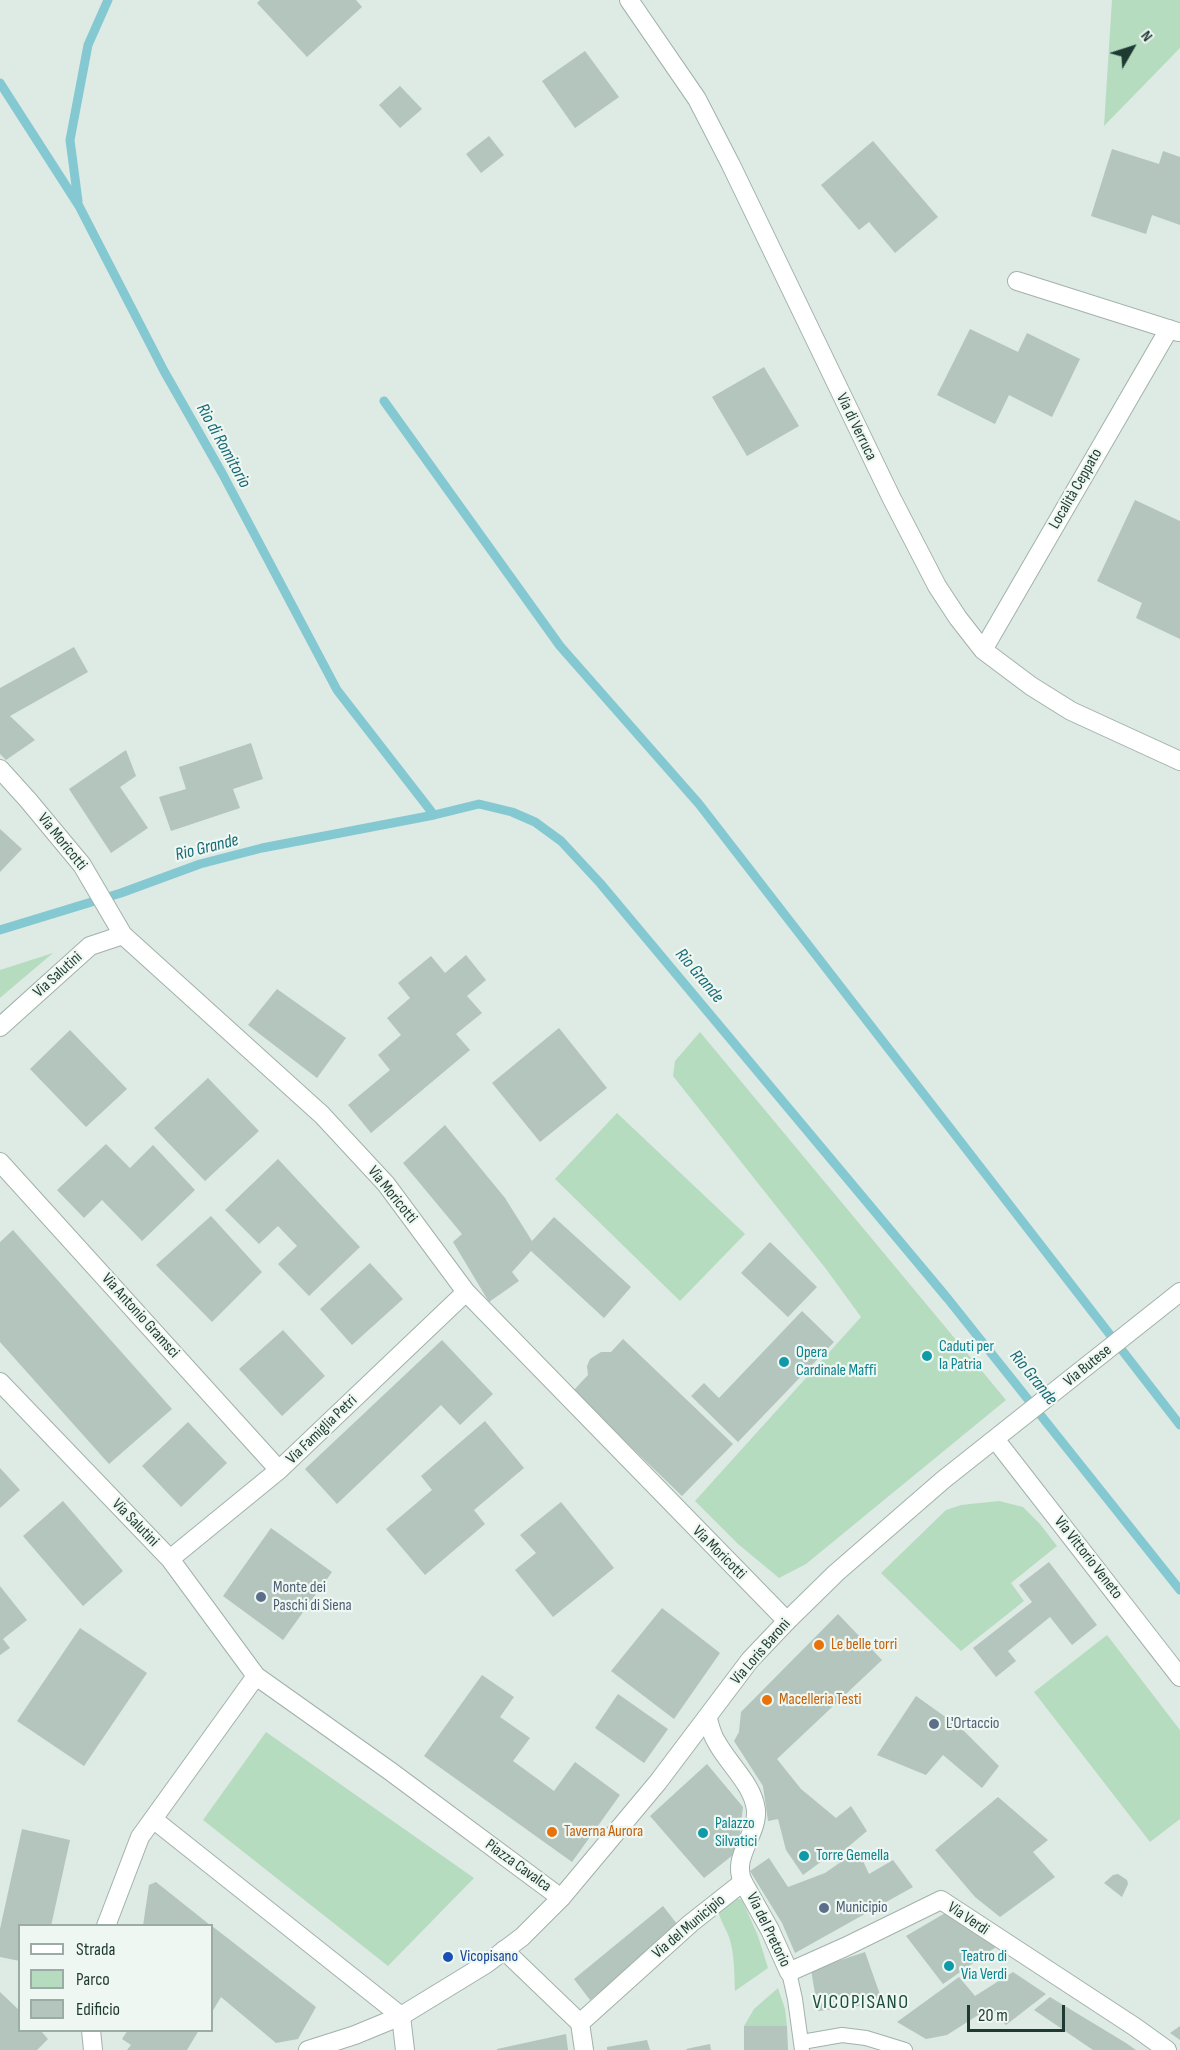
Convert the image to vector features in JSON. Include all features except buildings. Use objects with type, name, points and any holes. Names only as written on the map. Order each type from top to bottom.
[{"type":"street","name":"Via di Verruca","points":[[629,0],[697,99],[880,476],[937,586],[983,650],[1031,686],[1071,711],[1180,761]]},
{"type":"street","name":"Località Ceppato","points":[[983,650],[1175,331],[1017,281]]},
{"type":"street","name":"Via Moricotti","points":[[0,769],[87,872],[120,930],[322,1115],[386,1184],[466,1292],[787,1621]]},
{"type":"street","name":"Via Salutini","points":[[0,1027],[90,946],[120,930]]},
{"type":"street","name":"Via Antonio Gramsci","points":[[0,1162],[279,1470]]},
{"type":"street","name":"Via Famiglia Petri","points":[[170,1559],[279,1470],[466,1292]]},
{"type":"street","name":"Via Butese","points":[[996,1439],[1180,1292]]},
{"type":"street","name":"Via Salutini","points":[[0,1382],[170,1559],[256,1676]]},
{"type":"street","name":"Via Loris Baroni","points":[[561,1898],[658,1782],[708,1719],[750,1660],[787,1621],[870,1544],[943,1480],[996,1439]]},
{"type":"street","name":"Via Vittorio Veneto","points":[[996,1439],[1180,1677]]},
{"type":"street","points":[[107,1924],[140,1837],[256,1676]]},
{"type":"street","name":"Piazza Cavalca","points":[[256,1676],[561,1898],[522,1937],[470,1974],[401,2016],[355,2035],[308,2050]]},
{"type":"street","points":[[708,1719],[715,1740],[752,1794],[756,1812],[738,1873],[743,1882]]},
{"type":"street","points":[[153,1819],[401,2016],[405,2050]]},
{"type":"street","name":"Via del Pretorio","points":[[743,1882],[770,1930],[789,1972]]},
{"type":"street","name":"Via del Municipio","points":[[580,2024],[691,1923],[743,1882]]},
{"type":"street","name":"Via Verdi","points":[[789,1972],[941,1900],[1167,2050]]},
{"type":"street","points":[[504,1950],[580,2024],[584,2050]]},
{"type":"street","points":[[91,2032],[93,2050]]},
{"type":"lane","name":"Via del Pretorio","points":[[789,1972],[802,2046]]},
{"type":"lane","points":[[802,2046],[842,2035],[866,2038],[905,2050]]},
{"type":"green space","points":[[1112,0],[1180,0],[1180,48],[1104,126]]},
{"type":"green space","points":[[53,953],[1,997],[0,998],[0,970]]},
{"type":"green space","points":[[700,1032],[1006,1400],[806,1564],[779,1578],[738,1544],[695,1501],[861,1317],[826,1269],[673,1076],[675,1061]]},
{"type":"green space","points":[[617,1113],[745,1234],[680,1301],[555,1179]]},
{"type":"green space","points":[[999,1501],[1023,1507],[1057,1546],[1011,1583],[1024,1601],[961,1651],[881,1573],[946,1510],[961,1505]]},
{"type":"green space","points":[[1107,1635],[1180,1730],[1180,1819],[1150,1842],[1034,1692]]},
{"type":"green space","points":[[266,1732],[474,1878],[388,1966],[203,1820]]},
{"type":"green space","points":[[733,1897],[742,1900],[758,1936],[768,1968],[735,1991],[731,1944],[718,1910]]},
{"type":"green space","points":[[778,1988],[785,2009],[787,2026],[744,2026],[754,2009]]},
{"type":"waterway","points":[[78,201],[70,140],[88,45],[108,0]]},
{"type":"waterway","name":"Rio di Romitorio","points":[[0,83],[79,206],[164,371],[222,473],[337,690],[434,815]]},
{"type":"waterway","points":[[384,401],[560,646],[699,804],[1180,1425]]},
{"type":"waterway","name":"Rio Grande","points":[[0,930],[121,893],[200,864],[262,848],[434,815],[479,804],[512,812],[535,822],[561,841],[600,883],[948,1299],[1180,1590]]},
{"type":"place","name":"Caduti per la Patria","points":[[927,1356]]},
{"type":"place","name":"Opera Cardinale Maffi","points":[[784,1362]]},
{"type":"place","name":"Monte dei Paschi di Siena","points":[[261,1597]]},
{"type":"place","name":"Le belle torri","points":[[819,1645]]},
{"type":"place","name":"Macelleria Testi","points":[[767,1700]]},
{"type":"place","name":"L'Ortaccio","points":[[934,1724]]},
{"type":"place","name":"Taverna Aurora","points":[[552,1832]]},
{"type":"place","name":"Palazzo Silvatici","points":[[703,1833]]},
{"type":"place","name":"Torre Gemella","points":[[804,1856]]},
{"type":"place","name":"Municipio","points":[[824,1908]]},
{"type":"place","name":"Vicopisano","points":[[448,1957]]},
{"type":"place","name":"Teatro di Via Verdi","points":[[949,1966]]},
{"type":"district","name":"VICOPISANO","points":[[861,2003]]}]
